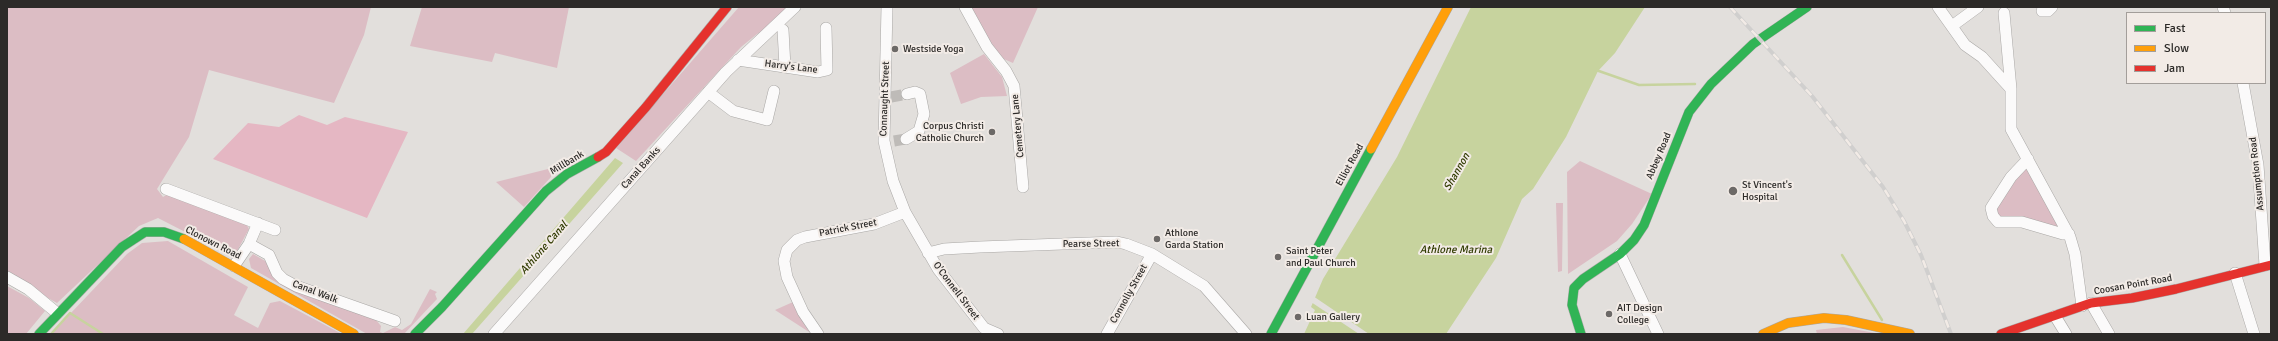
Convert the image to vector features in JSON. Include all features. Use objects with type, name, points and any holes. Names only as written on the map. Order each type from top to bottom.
[{"type":"street","name":"Millbank","points":[[415,334],[442,308],[546,191],[567,174],[606,152],[646,107],[726,7]]},
{"type":"street","name":"Canal Banks","points":[[494,334],[708,92],[738,60],[795,7]]},
{"type":"street","name":"Connaught Street","points":[[887,7],[888,164],[905,212],[928,253]]},
{"type":"street","name":"Cemetery Lane","points":[[966,7],[987,48],[1006,71],[1014,86],[1023,187]]},
{"type":"street","name":"Elliot Road","points":[[1271,334],[1448,7]]},
{"type":"street","name":"Abbey Road","points":[[1581,334],[1572,305],[1574,288],[1583,279],[1620,254],[1634,240],[1644,225],[1689,112],[1711,84],[1753,44],[1794,11],[1808,7]]},
{"type":"street","points":[[1938,7],[1969,50],[1980,56],[2012,89]]},
{"type":"street","points":[[1952,26],[1978,7]]},
{"type":"street","points":[[2004,13],[2012,89],[2011,129],[2069,234],[2086,304],[2109,334]]},
{"type":"street","name":"Harry's Lane","points":[[738,60],[818,72],[826,70],[826,28]]},
{"type":"street","points":[[783,30],[785,67]]},
{"type":"street","name":"Assumption Road","points":[[2243,84],[2258,166],[2268,265]]},
{"type":"street","points":[[708,92],[733,112],[766,120],[774,91]]},
{"type":"street","points":[[906,140],[919,131],[924,114],[920,94],[915,92],[907,94]]},
{"type":"street","points":[[2028,159],[2011,177],[1991,208],[1992,216],[1998,222],[2022,222],[2062,234],[2069,234]]},
{"type":"street","points":[[166,189],[275,230]]},
{"type":"street","name":"Patrick Street","points":[[818,334],[803,312],[787,277],[784,261],[786,253],[792,245],[805,237],[874,224],[905,212]]},
{"type":"street","points":[[234,266],[248,244],[258,223]]},
{"type":"street","name":"Clonown Road","points":[[39,334],[57,312],[122,247],[145,232],[164,232],[185,239],[354,334]]},
{"type":"street","name":"Pearse Street","points":[[928,253],[944,249],[1116,242],[1138,248],[1152,254],[1204,286],[1246,334]]},
{"type":"street","name":"Canal Walk","points":[[248,244],[270,255],[277,273],[283,279],[296,286],[395,321]]},
{"type":"street","name":"O'Connell Street","points":[[928,253],[951,287],[988,332]]},
{"type":"street","name":"Connolly Street","points":[[1107,334],[1152,254]]},
{"type":"street","points":[[1620,254],[1658,334]]},
{"type":"street","name":"Coosan Point Road","points":[[2002,334],[2086,304],[2132,298],[2268,265]]},
{"type":"street","points":[[2235,273],[2254,334]]},
{"type":"street","points":[[7,277],[28,288],[57,312]]},
{"type":"street","points":[[2055,316],[2066,334]]},
{"type":"street","points":[[1763,334],[1777,327],[1803,320],[1824,318],[1846,320],[1910,334]]},
{"type":"street","points":[[1777,327],[1785,334]]},
{"type":"shaded area","points":[[7,7],[371,7],[364,35],[334,103],[209,70],[189,137],[157,189],[163,197],[168,194],[246,223],[249,229],[236,253],[230,255],[158,218],[139,226],[57,303],[7,275]]},
{"type":"shaded area","points":[[422,7],[569,7],[557,68],[495,53],[492,62],[410,46]]},
{"type":"shaded area","points":[[739,7],[789,7],[764,31],[757,34],[741,47],[636,161],[616,148]]},
{"type":"shaded area","points":[[969,7],[1038,7],[1013,63],[997,56]]},
{"type":"shaded area","points":[[984,54],[1002,77],[1007,96],[981,97],[961,104],[950,73]]},
{"type":"shaded area","points":[[299,115],[327,125],[345,117],[408,132],[367,218],[213,159],[248,123],[279,127]]},
{"type":"shaded area","points":[[1580,161],[1652,194],[1632,224],[1617,241],[1568,274],[1567,172]]},
{"type":"shaded area","points":[[552,168],[551,177],[524,207],[496,182]]},
{"type":"shaded area","points":[[2023,170],[2028,170],[2059,226],[2058,227],[1998,216],[1996,206]]},
{"type":"shaded area","points":[[1556,203],[1563,203],[1562,271],[1558,272]]},
{"type":"shaded area","points":[[168,241],[248,287],[234,315],[258,328],[270,303],[280,301],[342,334],[51,334],[127,254],[142,243]]},
{"type":"shaded area","points":[[253,254],[267,262],[276,276],[376,320],[381,326],[380,332],[383,333],[395,327],[402,330],[411,324],[430,289],[437,292],[435,294],[437,299],[404,334],[367,334],[251,268],[249,259]]},
{"type":"shaded area","points":[[7,286],[29,298],[45,311],[26,334],[7,334]]},
{"type":"shaded area","points":[[793,302],[805,325],[809,332],[775,310]]},
{"type":"shaded area","points":[[1843,327],[1880,334],[1817,334],[1816,330]]},
{"type":"water","points":[[1471,7],[1645,7],[1615,53],[1598,71],[1566,137],[1533,189],[1522,199],[1496,258],[1446,334],[1304,334],[1315,310],[1311,307],[1323,279],[1397,157]]},
{"type":"water","name":"Athlone Canal","points":[[615,158],[623,163],[472,334],[463,334]]},
{"type":"pier","points":[[1313,296],[1369,334],[1359,334],[1311,302]]},
{"type":"waterway","points":[[1596,70],[1639,85],[1695,84]]},
{"type":"waterway","points":[[1842,255],[1882,320]]},
{"type":"waterway","points":[[51,334],[70,313],[103,334]]},
{"type":"tunnel","points":[[891,97],[907,94]]},
{"type":"tunnel","points":[[894,141],[906,139]]},
{"type":"railway","points":[[1730,7],[1812,96],[1883,187],[1904,221],[1921,255],[1951,334]]},
{"type":"traffic: fast","points":[[1581,334],[1572,305],[1574,288],[1583,279],[1620,254],[1634,240],[1644,225],[1689,112],[1711,84],[1753,44],[1807,7]]},
{"type":"traffic: fast","points":[[1271,334],[1371,149]]},
{"type":"traffic: fast","points":[[415,334],[442,307],[546,191],[567,174],[598,157]]},
{"type":"traffic: fast","points":[[39,334],[122,247],[145,232],[164,232],[184,239]]},
{"type":"traffic: slow","points":[[1371,149],[1448,7]]},
{"type":"traffic: slow","points":[[184,239],[354,334]]},
{"type":"traffic: slow","points":[[1763,334],[1788,323],[1824,318],[1846,320],[1910,334]]},
{"type":"traffic: jam","points":[[598,157],[606,152],[646,107],[727,7]]},
{"type":"traffic: jam","points":[[2001,334],[2091,303],[2132,298],[2176,289],[2271,265]]},
{"type":"place","name":"Westside Yoga","points":[[895,49]]},
{"type":"place","name":"Corpus Christi Catholic Church","points":[[992,132]]},
{"type":"place","name":"St Vincent's Hospital","points":[[1733,191]]},
{"type":"place","name":"Athlone Garda Station","points":[[1157,239]]},
{"type":"place","name":"Saint Peter and Paul Church","points":[[1278,257]]},
{"type":"place","name":"AIT Design College","points":[[1609,314]]},
{"type":"place","name":"Luan Gallery","points":[[1298,317]]},
{"type":"water label","name":"Shannon","points":[[1457,172]]},
{"type":"water label","name":"Athlone Marina","points":[[1456,250]]}]
